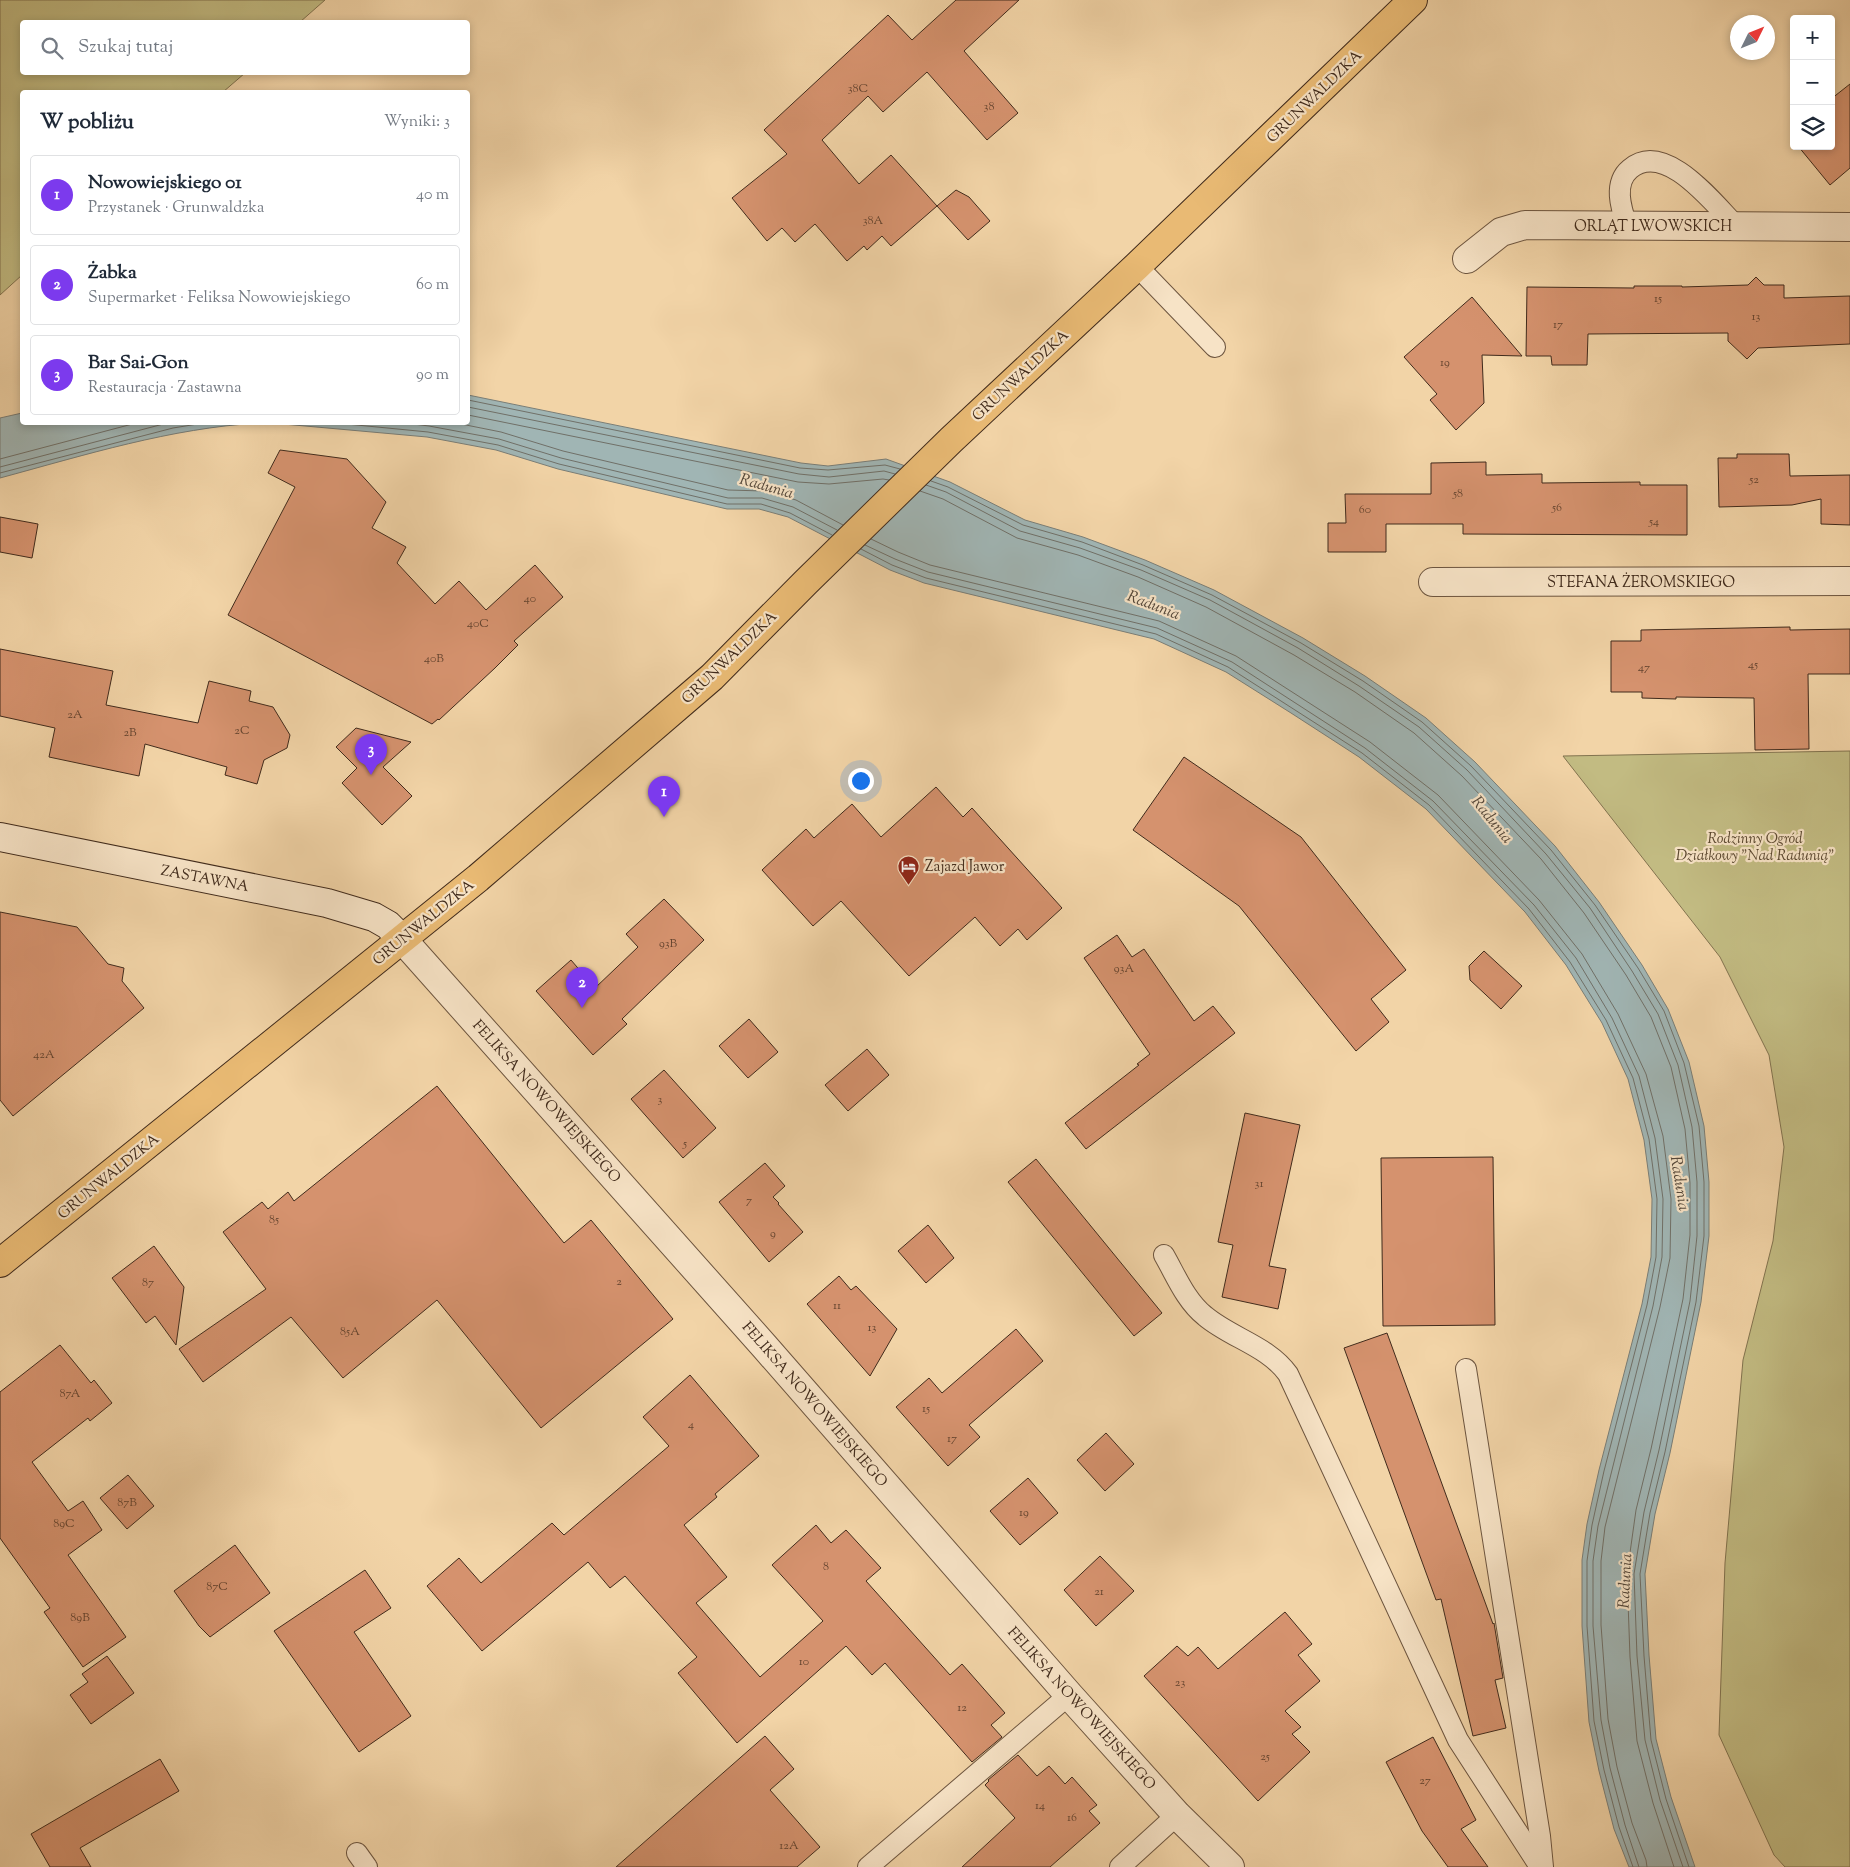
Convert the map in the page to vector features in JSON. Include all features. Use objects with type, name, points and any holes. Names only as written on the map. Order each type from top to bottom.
[{"type":"main road","name":"GRUNWALDZKA","points":[[0,1263],[478,878],[712,677],[951,440],[1137,266],[1413,0]]},
{"type":"street","name":"ORLĄT LWOWSKICH","points":[[1467,259],[1501,232],[1525,225],[1850,227]]},
{"type":"street","name":"STEFANA ŻEROMSKIEGO","points":[[1433,582],[1850,581]]},
{"type":"street","name":"ZASTAWNA","points":[[0,837],[327,904],[374,916],[388,925],[402,938]]},
{"type":"street","name":"FELIKSA NOWOWIEJSKIEGO","points":[[402,938],[765,1347],[1069,1695],[1177,1815],[1230,1867]]},
{"type":"lane","points":[[1627,226],[1619,192],[1626,173],[1638,162],[1651,160],[1669,165],[1688,178],[1737,227]]},
{"type":"lane","points":[[1137,266],[1215,347]]},
{"type":"lane","points":[[1164,1255],[1194,1306],[1206,1318],[1274,1358],[1288,1374],[1458,1740],[1541,1867]]},
{"type":"lane","points":[[1466,1369],[1537,1817],[1541,1867]]},
{"type":"lane","points":[[868,1867],[1069,1695]]},
{"type":"lane","points":[[1120,1867],[1177,1815]]},
{"type":"green space","points":[[0,0],[325,0],[302,20],[20,20],[20,75],[243,75],[225,90],[20,90],[20,277],[0,295]]},
{"type":"green space","name":"Rodzinny Ogród Działkowy \"Nad Radunią\"","points":[[1850,751],[1850,1867],[1785,1867],[1774,1855],[1719,1735],[1725,1563],[1743,1360],[1773,1241],[1784,1147],[1769,1055],[1720,957],[1563,756]]},
{"type":"water","name":"Radunia","points":[[470,395],[801,463],[828,466],[886,459],[950,482],[1025,520],[1083,537],[1145,560],[1214,590],[1303,638],[1365,676],[1426,718],[1475,762],[1555,846],[1599,902],[1642,965],[1668,1009],[1689,1062],[1704,1126],[1709,1182],[1709,1236],[1701,1302],[1670,1453],[1655,1514],[1645,1574],[1656,1739],[1671,1797],[1695,1867],[1629,1867],[1614,1829],[1589,1722],[1582,1626],[1582,1560],[1587,1524],[1599,1470],[1642,1304],[1651,1257],[1652,1199],[1644,1140],[1628,1079],[1602,1023],[1566,965],[1525,912],[1426,809],[1359,757],[1226,672],[1154,639],[924,583],[890,570],[788,517],[759,509],[727,509],[558,469],[496,450],[427,437],[294,425],[470,425]]},
{"type":"water","points":[[20,413],[20,425],[237,425],[193,430],[128,444],[0,478],[0,418]]},
{"type":"building","points":[[956,0],[1019,0],[964,51],[1018,113],[987,140],[927,72],[883,112],[868,96],[822,140],[859,184],[891,155],[937,206],[891,246],[882,236],[867,250],[864,246],[847,261],[815,224],[795,242],[782,228],[767,241],[732,198],[787,154],[764,130],[888,15],[912,40]]},
{"type":"building","points":[[1850,84],[1850,168],[1830,185],[1801,150],[1835,150],[1835,96]]},
{"type":"building","points":[[956,190],[969,197],[990,221],[968,240],[937,206]]},
{"type":"building","points":[[1756,277],[1764,285],[1784,285],[1784,298],[1850,296],[1850,344],[1758,348],[1747,359],[1728,341],[1728,333],[1588,334],[1587,365],[1552,365],[1551,356],[1526,356],[1527,287],[1634,288],[1634,286],[1748,285]]},
{"type":"building","points":[[1472,297],[1522,356],[1482,355],[1484,403],[1456,430],[1430,400],[1437,394],[1404,357]]},
{"type":"building","points":[[280,450],[347,459],[386,502],[372,528],[406,547],[397,563],[435,604],[459,581],[486,610],[535,565],[563,597],[514,641],[518,645],[495,668],[439,720],[432,724],[228,615],[295,487],[268,473]]},
{"type":"building","points":[[1737,454],[1789,454],[1790,476],[1850,475],[1850,525],[1821,524],[1821,499],[1792,505],[1719,507],[1718,458],[1737,458]]},
{"type":"building","points":[[1486,462],[1486,475],[1542,474],[1542,483],[1640,482],[1640,485],[1687,485],[1687,535],[1463,534],[1463,524],[1386,524],[1386,552],[1328,552],[1328,523],[1346,523],[1345,494],[1431,494],[1431,463]]},
{"type":"building","points":[[0,517],[38,524],[32,558],[0,552]]},
{"type":"building","points":[[1790,627],[1790,630],[1850,629],[1850,674],[1808,674],[1809,749],[1755,750],[1754,698],[1642,698],[1642,692],[1611,692],[1611,641],[1641,641],[1641,630]]},
{"type":"building","points":[[0,649],[113,671],[106,705],[198,723],[209,681],[251,691],[249,701],[273,707],[290,735],[287,748],[264,760],[257,784],[225,775],[227,767],[145,744],[139,776],[49,757],[55,728],[0,716]]},
{"type":"building","points":[[356,728],[411,742],[383,767],[412,796],[382,825],[342,783],[357,768],[336,747]]},
{"type":"building","points":[[1184,757],[1301,837],[1406,970],[1371,999],[1389,1022],[1356,1051],[1239,906],[1133,830]]},
{"type":"building","name":"Zajazd Jawor","points":[[936,787],[963,817],[972,808],[1062,908],[1027,940],[1018,929],[1000,946],[975,917],[909,976],[841,901],[813,926],[762,870],[806,829],[814,838],[852,804],[881,837]]},
{"type":"building","points":[[664,899],[704,940],[622,1019],[627,1024],[593,1055],[536,991],[571,960],[595,988],[638,947],[626,934]]},
{"type":"building","points":[[0,912],[77,927],[108,964],[124,968],[122,981],[144,1008],[13,1116],[0,1100]]},
{"type":"building","points":[[1117,935],[1132,957],[1144,949],[1194,1021],[1213,1006],[1235,1033],[1086,1149],[1065,1123],[1139,1065],[1137,1064],[1150,1054],[1084,958]]},
{"type":"building","points":[[1484,951],[1522,986],[1501,1009],[1470,980],[1469,966]]},
{"type":"building","points":[[749,1019],[778,1052],[748,1078],[719,1046]]},
{"type":"building","points":[[867,1049],[889,1075],[848,1111],[825,1085]]},
{"type":"building","points":[[664,1070],[716,1128],[683,1158],[631,1099]]},
{"type":"building","points":[[437,1086],[564,1243],[591,1220],[673,1319],[541,1428],[437,1300],[343,1378],[291,1317],[203,1382],[179,1349],[266,1289],[223,1232],[262,1202],[268,1209],[288,1192],[294,1201]]},
{"type":"building","points":[[1245,1113],[1300,1125],[1269,1266],[1286,1269],[1278,1309],[1222,1297],[1233,1245],[1218,1242]]},
{"type":"building","points":[[1493,1157],[1495,1325],[1383,1326],[1381,1158]]},
{"type":"building","points":[[1036,1159],[1162,1313],[1134,1336],[1008,1182]]},
{"type":"building","points":[[765,1163],[785,1186],[773,1197],[803,1232],[769,1262],[719,1202]]},
{"type":"building","points":[[928,1225],[954,1258],[926,1283],[898,1251]]},
{"type":"building","points":[[154,1246],[184,1287],[176,1345],[155,1316],[146,1323],[112,1278]]},
{"type":"building","points":[[839,1276],[851,1290],[856,1286],[897,1329],[870,1376],[807,1304]]},
{"type":"building","points":[[1016,1329],[1043,1361],[969,1425],[980,1437],[948,1466],[896,1407],[929,1378],[942,1393]]},
{"type":"building","points":[[1387,1333],[1494,1623],[1503,1678],[1495,1680],[1506,1728],[1473,1736],[1441,1599],[1436,1600],[1344,1348]]},
{"type":"building","points":[[60,1345],[91,1383],[94,1380],[112,1403],[90,1421],[88,1418],[32,1462],[68,1511],[83,1501],[102,1530],[68,1555],[126,1637],[83,1667],[44,1612],[50,1608],[0,1538],[0,1392]]},
{"type":"building","points":[[690,1375],[759,1456],[715,1494],[717,1497],[684,1525],[727,1577],[696,1603],[760,1677],[823,1621],[772,1565],[816,1525],[831,1543],[846,1530],[881,1568],[866,1581],[950,1675],[962,1664],[1005,1713],[991,1725],[1002,1737],[972,1762],[885,1663],[872,1675],[846,1646],[737,1743],[678,1673],[697,1657],[625,1576],[610,1588],[588,1562],[482,1651],[427,1586],[459,1558],[481,1583],[552,1523],[564,1535],[669,1446],[643,1417]]},
{"type":"building","points":[[1106,1433],[1134,1464],[1105,1491],[1077,1460]]},
{"type":"building","points":[[128,1475],[154,1506],[127,1529],[100,1498]]},
{"type":"building","points":[[1028,1478],[1058,1513],[1020,1545],[990,1511]]},
{"type":"building","points":[[235,1545],[270,1593],[210,1637],[199,1626],[174,1591]]},
{"type":"building","points":[[1100,1556],[1134,1591],[1096,1626],[1064,1590]]},
{"type":"building","points":[[365,1570],[391,1608],[354,1632],[411,1716],[359,1752],[274,1631]]},
{"type":"building","points":[[1285,1612],[1312,1644],[1298,1655],[1320,1681],[1285,1711],[1301,1727],[1292,1734],[1310,1752],[1258,1801],[1144,1676],[1177,1646],[1188,1656],[1198,1647],[1218,1669]]},
{"type":"building","points":[[107,1656],[134,1693],[91,1724],[70,1695],[88,1682],[82,1674]]},
{"type":"building","points":[[765,1736],[794,1769],[770,1790],[820,1847],[797,1867],[616,1867]]},
{"type":"building","points":[[1433,1737],[1476,1820],[1461,1829],[1488,1867],[1448,1867],[1422,1831],[1386,1762]]},
{"type":"building","points":[[1018,1755],[1037,1776],[1049,1766],[1065,1784],[1072,1777],[1097,1805],[1089,1811],[1100,1823],[1050,1867],[962,1867],[1015,1818],[985,1785],[988,1780]]},
{"type":"building","points":[[160,1759],[179,1791],[80,1848],[91,1867],[50,1867],[31,1834]]},
{"type":"place","name":"Bar Sai-Gon","points":[[371,775]]},
{"type":"place","name":"Nowowiejskiego 01","points":[[664,817]]},
{"type":"place","name":"Zajazd Jawor","points":[[909,885]]},
{"type":"place","name":"Żabka","points":[[582,1008]]}]
